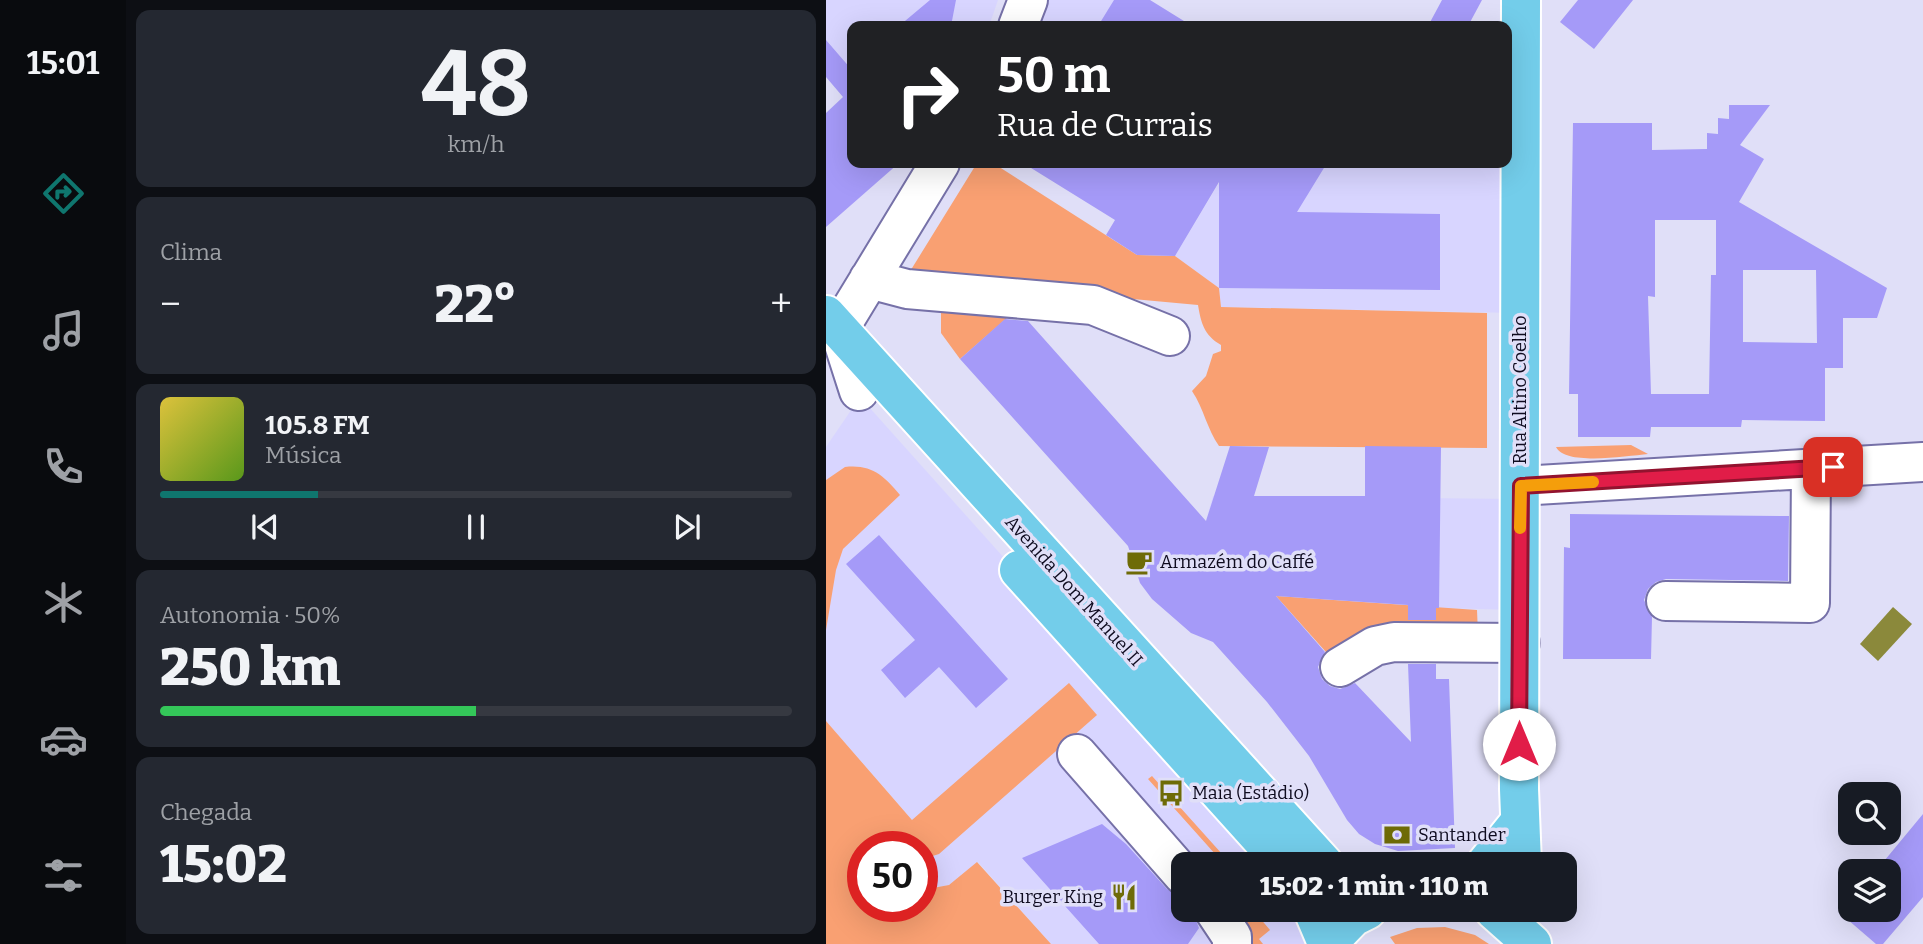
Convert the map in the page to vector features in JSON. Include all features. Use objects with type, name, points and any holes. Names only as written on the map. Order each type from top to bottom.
[{"type":"main road","name":"Rua Altino Coelho","points":[[1521,0],[1519,823],[1521,852]]},
{"type":"main road","name":"Avenida Dom Manuel II","points":[[830,333],[859,391],[1273,852]]},
{"type":"main road","name":"Avenida Dom Manuel II","points":[[830,333],[1313,852]]},
{"type":"main road","points":[[1496,852],[1519,823]]},
{"type":"main road","points":[[1318,922],[1327,944],[1348,922]]},
{"type":"street","points":[[1020,21],[1028,0]]},
{"type":"street","points":[[830,333],[869,279],[937,168]]},
{"type":"street","points":[[869,279],[907,289],[1093,306],[1170,337]]},
{"type":"street","points":[[1521,486],[1923,462]]},
{"type":"street","points":[[1666,601],[1810,603],[1811,468]]},
{"type":"street","points":[[1340,667],[1375,646],[1394,642],[1520,643]]},
{"type":"street","points":[[1077,754],[1171,861]]},
{"type":"street","points":[[1222,922],[1232,937],[1232,944]]},
{"type":"shaded area","points":[[826,0],[998,0],[991,21],[847,21],[847,64],[826,40]]},
{"type":"shaded area","points":[[1032,0],[1150,0],[1184,21],[1043,21],[1029,11]]},
{"type":"shaded area","points":[[974,168],[1001,168],[1137,255],[1175,256],[1219,288],[1221,307],[1487,313],[1487,448],[1219,446],[1192,391],[1206,376],[1213,354],[1221,351],[1221,345],[1204,328],[1198,305],[927,280],[909,273]]},
{"type":"shaded area","points":[[1228,168],[1507,168],[1517,313],[1221,307],[1219,288],[1175,256]]},
{"type":"shaded area","points":[[941,305],[1015,311],[960,359],[941,333]]},
{"type":"shaded area","points":[[860,397],[1267,852],[1171,852],[1171,922],[1313,922],[1321,944],[1051,944],[978,862],[949,885],[938,887],[938,831],[922,831],[826,721],[826,447]]},
{"type":"shaded area","points":[[1631,445],[1648,454],[1584,458],[1562,453],[1556,447]]},
{"type":"shaded area","points":[[845,467],[863,467],[877,473],[900,495],[843,549],[836,570],[826,630],[826,480]]},
{"type":"shaded area","points":[[1213,496],[1517,499],[1516,610],[1439,608],[1276,596],[1206,520]]},
{"type":"shaded area","points":[[1276,596],[1477,610],[1478,634],[1334,661]]},
{"type":"shaded area","points":[[1893,607],[1912,624],[1878,661],[1860,644]]},
{"type":"shaded area","points":[[1069,683],[1097,715],[939,854],[938,831],[847,831],[847,922],[938,922],[938,887],[949,885],[977,862],[1051,944],[826,944],[826,721],[912,820]]},
{"type":"shaded area","points":[[1152,776],[1220,852],[1213,852],[1148,779]]},
{"type":"shaded area","points":[[1238,922],[1263,922],[1270,930],[1259,939],[1263,944],[1246,944]]},
{"type":"shaded area","points":[[1445,927],[1475,935],[1489,944],[1395,944],[1390,937],[1417,928]]},
{"type":"building","points":[[930,0],[956,0],[952,21],[905,21]]},
{"type":"building","points":[[1114,0],[1150,0],[1184,21],[1101,21]]},
{"type":"building","points":[[1442,0],[1482,0],[1471,21],[1431,21]]},
{"type":"building","points":[[1578,0],[1633,0],[1594,49],[1560,22]]},
{"type":"building","points":[[826,40],[847,64],[847,168],[893,168],[826,227],[826,113],[843,97],[826,77]]},
{"type":"building","points":[[1729,105],[1770,105],[1740,145],[1764,159],[1739,202],[1887,288],[1877,318],[1843,318],[1843,368],[1825,368],[1825,421],[1742,420],[1741,427],[1651,427],[1650,437],[1578,437],[1578,394],[1569,394],[1573,123],[1652,123],[1652,150],[1707,149],[1707,133],[1718,134],[1718,118],[1729,119]],"holes":[[[1655,220],[1716,220],[1716,275],[1711,275],[1709,394],[1651,394],[1648,296],[1655,297]],[[1743,270],[1816,270],[1817,343],[1743,342]]]},
{"type":"building","points":[[1031,168],[1324,168],[1297,212],[1440,214],[1440,290],[1219,288],[1219,182],[1175,256],[1137,255],[1106,235],[1115,220]]},
{"type":"building","points":[[1005,319],[1028,321],[1206,521],[1230,446],[1269,447],[1254,496],[1365,496],[1365,446],[1441,447],[1439,608],[1436,608],[1436,620],[1408,620],[1408,605],[1276,596],[1325,652],[1318,667],[1322,679],[1330,686],[1340,689],[1355,683],[1411,742],[1408,664],[1436,664],[1436,679],[1449,679],[1455,848],[1398,851],[1375,844],[1359,834],[1347,820],[1309,756],[1267,702],[1213,642],[1191,633],[1152,599],[1140,583],[1128,546],[960,359]]},
{"type":"building","points":[[1570,514],[1789,516],[1788,581],[1666,579],[1656,582],[1648,589],[1644,600],[1652,617],[1651,659],[1563,659],[1564,547],[1570,548]]},
{"type":"building","points":[[879,535],[1008,679],[976,708],[939,667],[905,698],[881,670],[915,640],[846,564]]},
{"type":"building","points":[[1923,814],[1923,897],[1883,944],[1876,944],[1850,922],[1901,922],[1901,859],[1886,859],[1897,845],[1901,845],[1901,841]]},
{"type":"building","name":"Burger King","points":[[1102,824],[1126,844],[1171,891],[1171,922],[1197,922],[1199,928],[1188,944],[1099,944],[1022,858]]},
{"type":"slow traffic","points":[[1520,528],[1521,486],[1593,482]]},
{"type":"place","name":"Armazém do Caffé","points":[[1139,562]]},
{"type":"place","name":"Maia (Estádio)","points":[[1171,793]]},
{"type":"place","name":"Santander","points":[[1397,835]]},
{"type":"place","name":"Burger King","points":[[1124,897]]},
{"type":"route","points":[[1519,744],[1521,486],[1833,467]]}]
